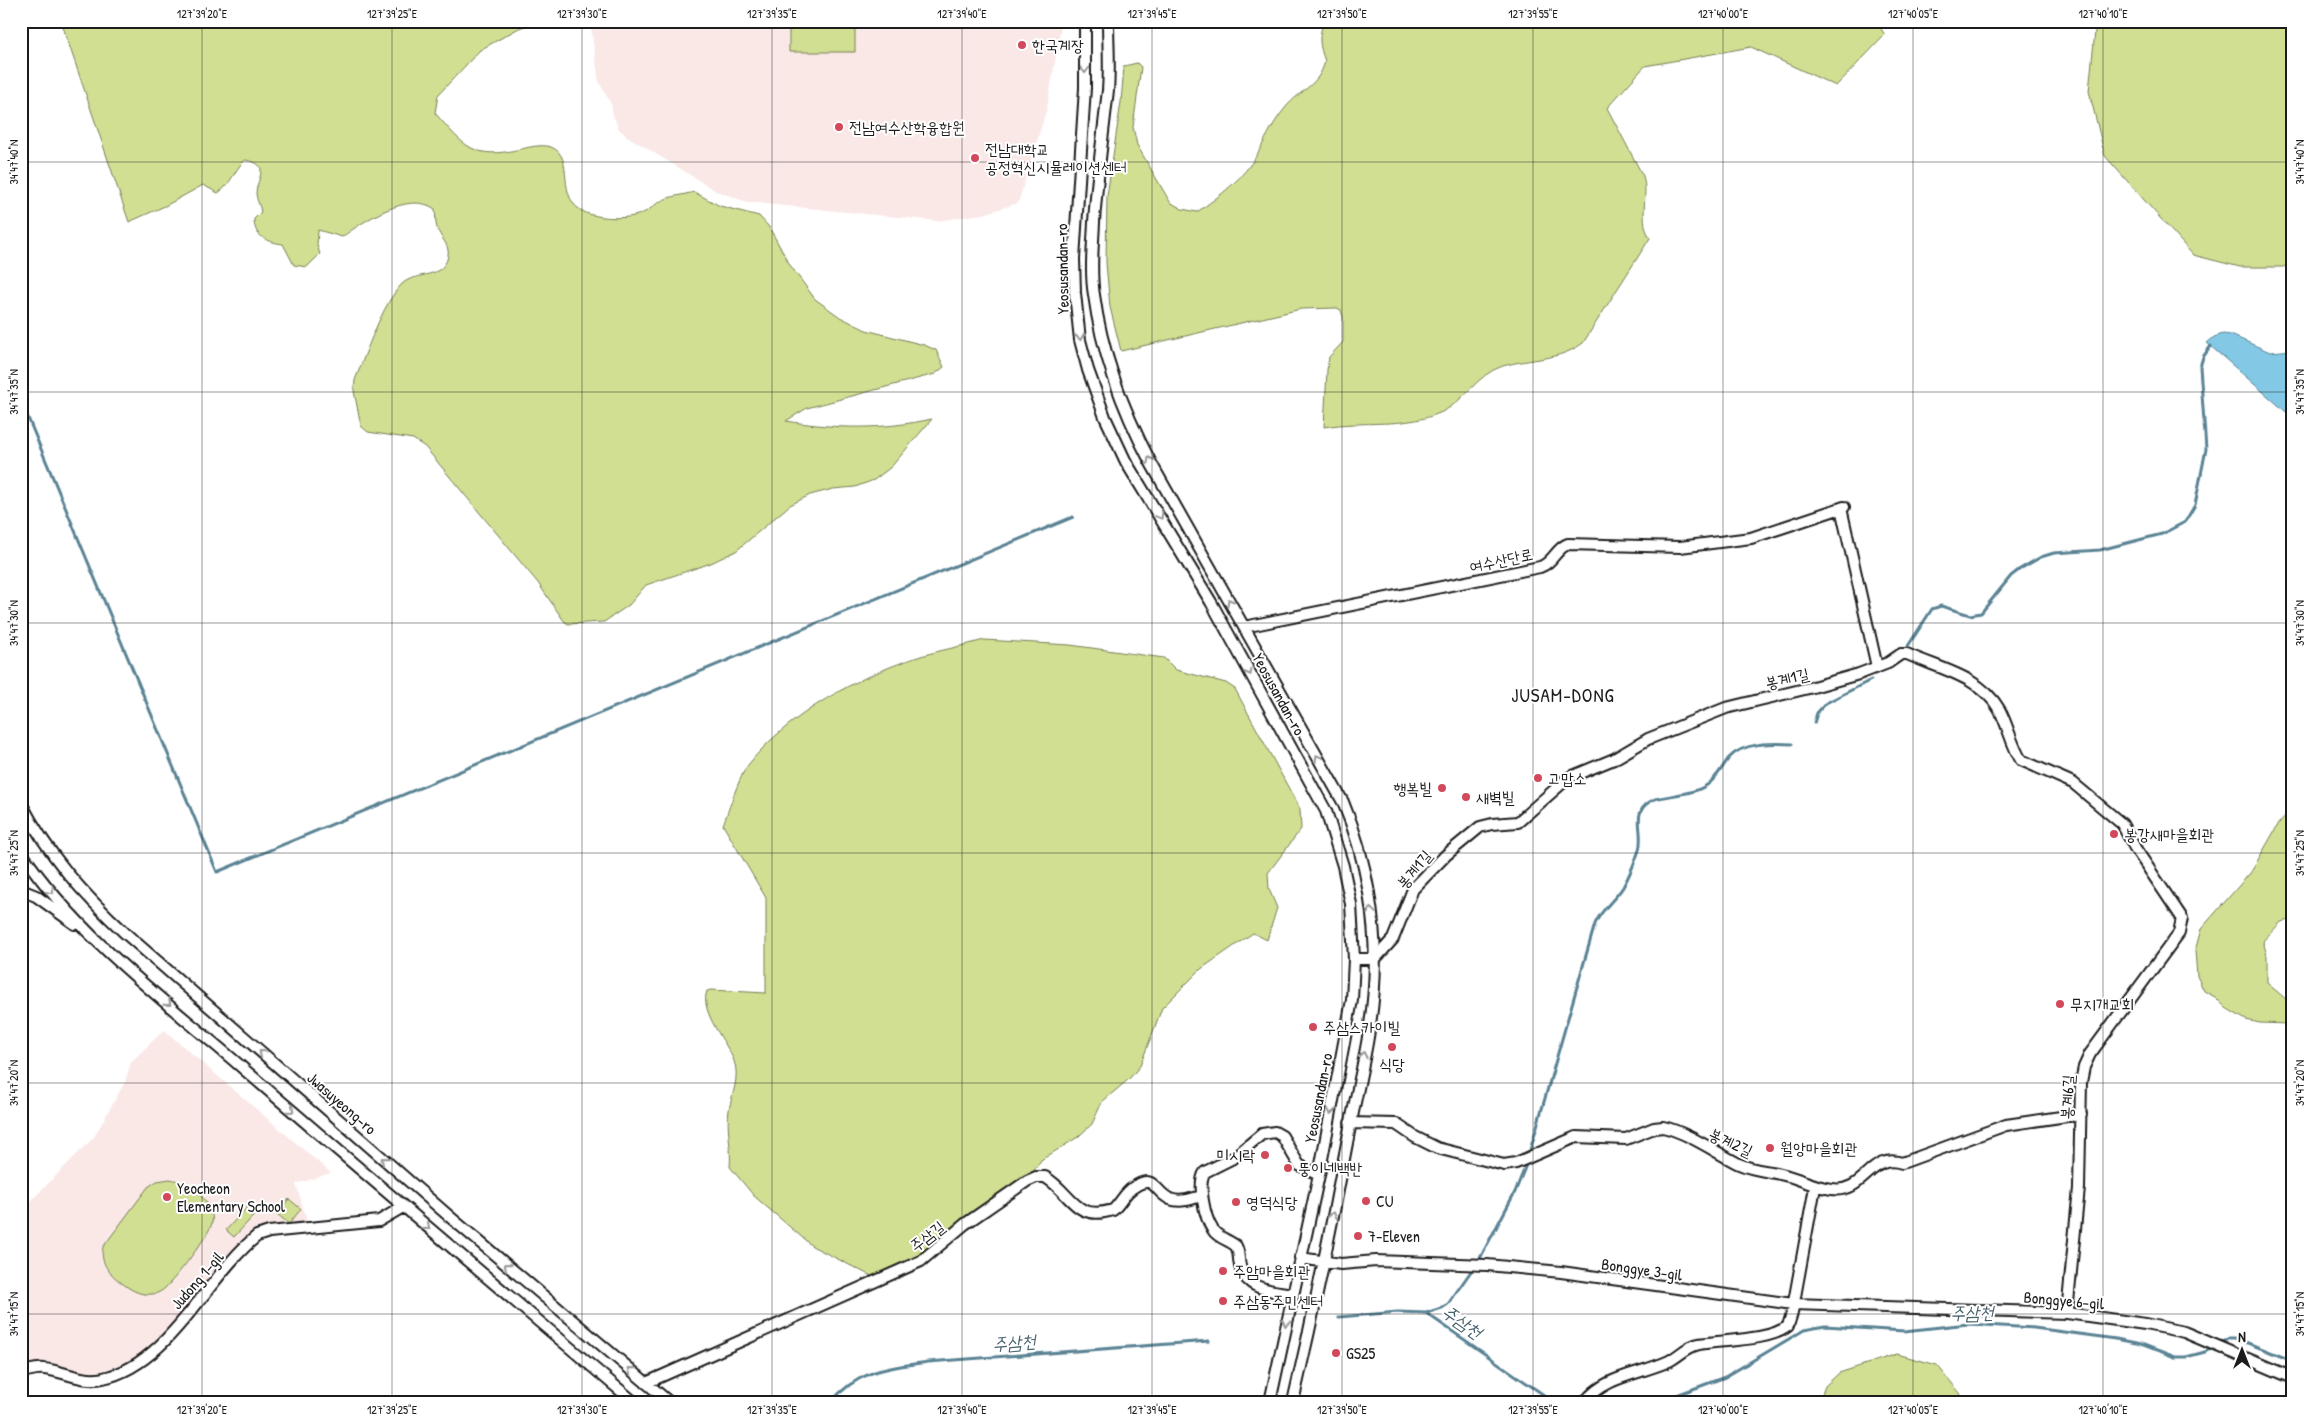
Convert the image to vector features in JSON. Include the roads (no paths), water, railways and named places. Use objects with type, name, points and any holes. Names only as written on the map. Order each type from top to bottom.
[{"type":"street","name":"Yeosusandan-ro","points":[[1085,21],[1085,88],[1074,259],[1074,293],[1080,340],[1088,370],[1105,417],[1122,454],[1210,602],[1326,811],[1336,840],[1353,921],[1352,1000],[1319,1175],[1270,1402]]},
{"type":"street","name":"Yeosusandan-ro","points":[[1108,21],[1108,87],[1098,159],[1092,261],[1093,293],[1101,337],[1119,396],[1132,427],[1348,814],[1366,880],[1373,924],[1375,959],[1373,1002],[1325,1262],[1293,1402]]},
{"type":"street","name":"여수산단로","points":[[1244,627],[1540,567],[1550,562],[1562,547],[1568,544],[1680,547],[1751,538],[1842,508],[1877,666]]},
{"type":"street","name":"봉계1길","points":[[1375,959],[1393,939],[1412,889],[1442,859],[1480,828],[1492,824],[1518,822],[1568,778],[1614,759],[1648,739],[1726,708],[1813,688],[1877,666],[1905,654],[1972,682],[1999,709],[2020,760],[2073,783],[2122,824],[2135,848],[2180,914]]},
{"type":"street","name":"Jwasuyeong-ro","points":[[21,803],[25,820],[64,871],[82,892],[125,933],[450,1217],[669,1402]]},
{"type":"street","points":[[21,852],[92,936]]},
{"type":"street","points":[[21,890],[36,896],[92,936],[403,1207],[634,1402]]},
{"type":"street","name":"봉계6길","points":[[2067,1314],[2079,1188],[2081,1082],[2086,1060],[2179,933],[2182,922],[2180,914]]},
{"type":"street","points":[[1354,959],[1375,959]]},
{"type":"street","name":"봉계2길","points":[[1350,1123],[1396,1124],[1415,1137],[1443,1151],[1504,1165],[1516,1163],[1576,1137],[1626,1139],[1654,1128],[1664,1127],[1747,1167],[1786,1175],[1815,1187],[1834,1190],[1848,1189],[1873,1168],[1890,1160],[1902,1163],[2006,1125],[2081,1114]]},
{"type":"street","points":[[1292,1294],[1255,1286],[1248,1282],[1240,1266],[1238,1249],[1234,1244],[1213,1232],[1201,1196],[1203,1175],[1205,1172],[1233,1158],[1265,1133],[1275,1132],[1281,1135],[1298,1165],[1319,1175]]},
{"type":"street","name":"주삼길","points":[[646,1383],[921,1261],[965,1224],[1031,1178],[1040,1177],[1048,1179],[1079,1209],[1091,1213],[1112,1210],[1129,1190],[1146,1182],[1151,1182],[1165,1196],[1176,1201],[1201,1196]]},
{"type":"street","points":[[1585,1402],[1604,1384],[1671,1360],[1694,1345],[1745,1339],[1785,1328],[1791,1319],[1815,1187]]},
{"type":"street","name":"Judong 1-gil","points":[[21,1372],[44,1369],[91,1379],[103,1379],[130,1370],[154,1352],[257,1236],[269,1232],[379,1221],[403,1207]]},
{"type":"street","points":[[1300,1258],[1325,1262]]},
{"type":"street","name":"Bonggye 3-gil","points":[[1325,1262],[1341,1264],[1376,1260],[1487,1264],[1561,1272],[1794,1304]]},
{"type":"street","name":"Bonggye 6-gil","points":[[1794,1304],[1988,1309],[2067,1314],[2145,1324],[2184,1332],[2293,1378]]},
{"type":"water","points":[[2223,334],[2231,335],[2270,352],[2293,350],[2293,418],[2207,343],[2214,337]]},
{"type":"waterway","points":[[1908,646],[1932,609],[1941,606],[1970,615],[1981,613],[2011,576],[2041,557],[2054,553],[2100,550],[2162,534],[2185,522],[2195,505],[2206,449],[2200,367],[2203,357],[2211,346]]},
{"type":"waterway","points":[[21,401],[217,872],[1073,517]]},
{"type":"waterway","points":[[1814,723],[1817,713],[1826,703],[1871,680]]},
{"type":"waterway","points":[[1529,1154],[1595,924],[1623,887],[1639,850],[1639,821],[1642,809],[1655,799],[1702,788],[1717,776],[1729,758],[1742,749],[1759,745],[1792,744]]},
{"type":"waterway","points":[[1478,1262],[1515,1192],[1528,1160]]},
{"type":"waterway","points":[[1426,1313],[1448,1304],[1474,1267]]},
{"type":"waterway","name":"주삼천","points":[[1339,1317],[1398,1312],[1426,1313],[1554,1402]]},
{"type":"waterway","name":"주삼천","points":[[1658,1402],[1725,1377],[1804,1330],[1825,1326],[1904,1331],[1968,1324],[2034,1328],[2141,1344],[2175,1357],[2186,1357],[2205,1352],[2229,1338],[2235,1338],[2293,1361]]},
{"type":"waterway","name":"주삼천","points":[[831,1402],[842,1391],[864,1376],[900,1366],[928,1362],[1209,1341]]},
{"type":"place","name":"한국계장","points":[[1022,45]]},
{"type":"place","name":"전남여수산학융합원","points":[[839,127]]},
{"type":"place","name":"전남대학교 공정혁신시뮬레이션센터","points":[[975,158]]},
{"type":"place","name":"고맙소","points":[[1538,778]]},
{"type":"place","name":"행복빌","points":[[1442,788]]},
{"type":"place","name":"새벽빌","points":[[1466,797]]},
{"type":"place","name":"봉강새마을회관","points":[[2114,834]]},
{"type":"place","name":"무지개교회","points":[[2060,1004]]},
{"type":"place","name":"주삼스카이빌","points":[[1313,1027]]},
{"type":"place","name":"식당","points":[[1392,1047]]},
{"type":"place","name":"월앙마을회관","points":[[1770,1148]]},
{"type":"place","name":"미시락","points":[[1265,1155]]},
{"type":"place","name":"뚱이네백반","points":[[1288,1168]]},
{"type":"place","name":"Yeocheon Elementary School","points":[[167,1197]]},
{"type":"place","name":"CU","points":[[1366,1201]]},
{"type":"place","name":"영덕식당","points":[[1236,1202]]},
{"type":"place","name":"7-Eleven","points":[[1358,1236]]},
{"type":"place","name":"주암마을회관","points":[[1223,1271]]},
{"type":"place","name":"주삼동주민센터","points":[[1223,1301]]},
{"type":"place","name":"GS25","points":[[1336,1353]]},
{"type":"district","name":"JUSAM-DONG","points":[[1563,695]]}]
